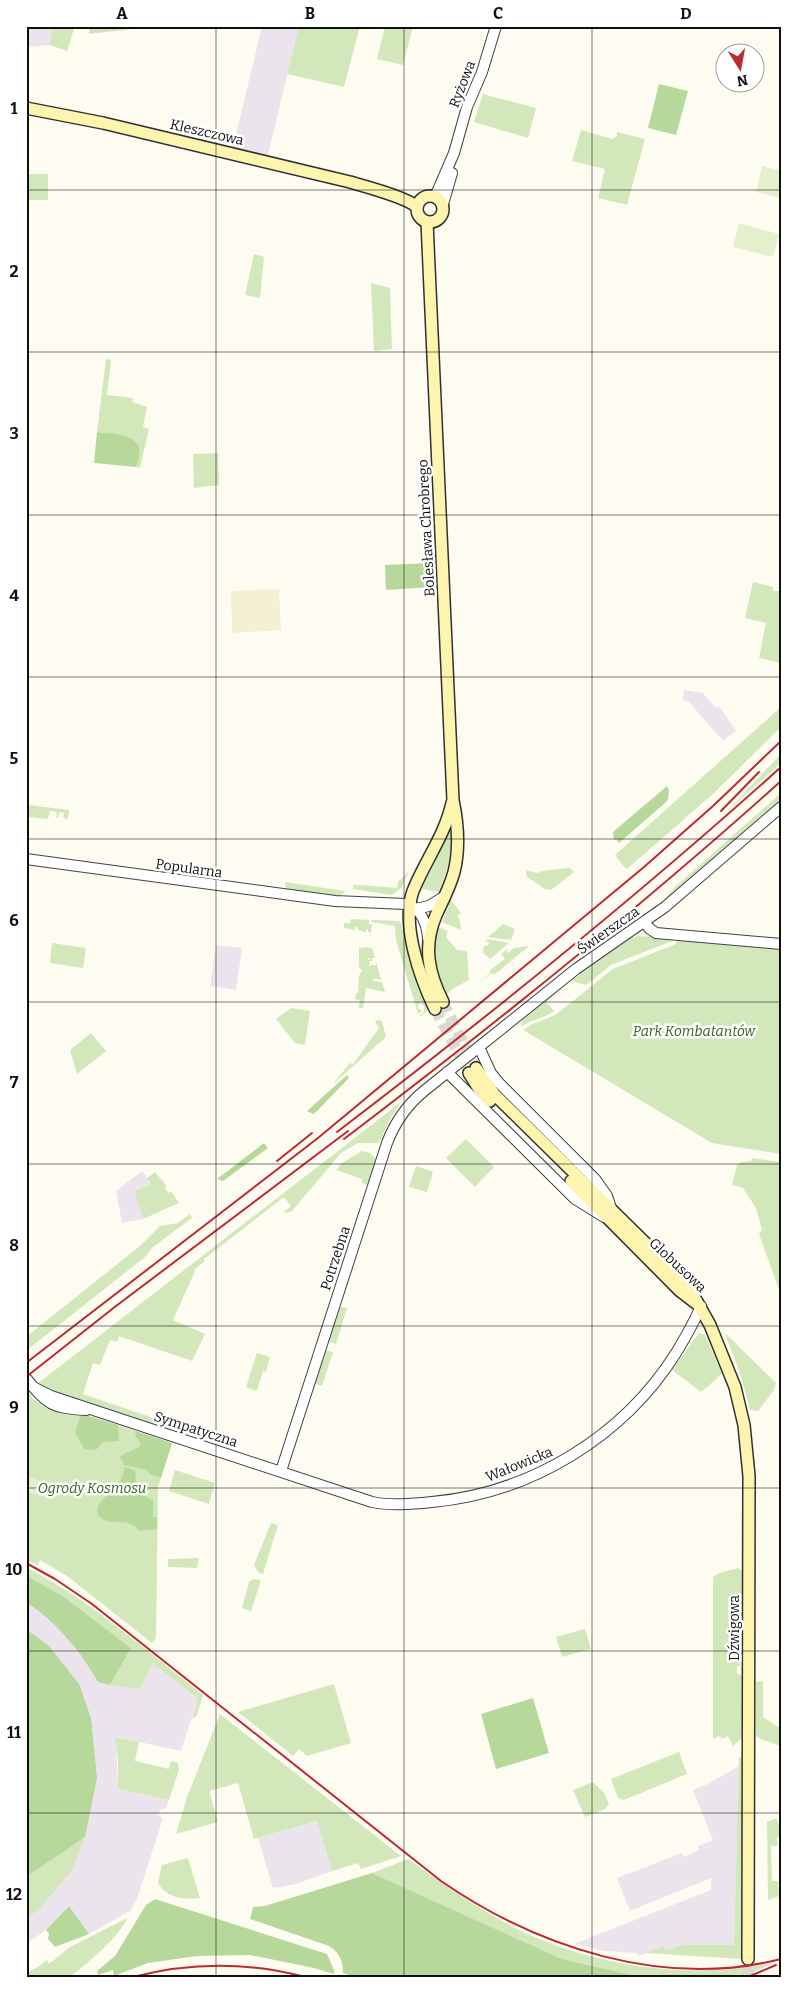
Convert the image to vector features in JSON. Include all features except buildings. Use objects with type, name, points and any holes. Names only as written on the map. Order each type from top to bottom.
[{"type":"main road","name":"Kleszczowa","points":[[26,108],[104,123],[379,190],[417,208]]},
{"type":"main road","name":"Kleszczowa","points":[[379,190],[390,189],[434,200]]},
{"type":"main road","points":[[434,200],[442,215],[431,222],[419,216],[417,208],[419,202],[434,200]]},
{"type":"main road","name":"Bolesława Chrobrego","points":[[431,222],[432,251],[429,255],[453,800],[457,821],[457,852],[454,872],[428,940],[427,956],[439,1005],[420,975],[412,938],[412,908],[414,889],[445,826],[453,800]]},
{"type":"main road","name":"Globusowa","points":[[473,1070],[609,1213],[687,1284],[701,1306]]},
{"type":"main road","name":"Dźwigowa","points":[[701,1306],[719,1345],[735,1387],[744,1425],[748,1455],[748,1959]]},
{"type":"street","name":"Ryżowa","points":[[434,200],[455,164],[454,152],[467,107],[482,72],[496,26]]},
{"type":"street","name":"Świerszcza","points":[[448,1072],[584,963],[644,922],[683,892],[781,808]]},
{"type":"street","name":"Popularna","points":[[26,859],[349,903],[365,907],[412,908],[433,904],[445,896]]},
{"type":"street","points":[[412,908],[425,923],[428,940]]},
{"type":"street","points":[[644,922],[656,933],[781,944]]},
{"type":"street","points":[[448,1072],[575,1199],[592,1211],[609,1213],[607,1196],[595,1179],[499,1083],[491,1072],[479,1047]]},
{"type":"street","name":"Potrzebna","points":[[281,1471],[389,1136],[411,1102],[448,1072]]},
{"type":"street","name":"Wałowicka","points":[[281,1471],[372,1502],[387,1504],[445,1501],[485,1493],[515,1483],[584,1448],[604,1433],[635,1404],[671,1360],[693,1324],[701,1306]]},
{"type":"street","name":"Sympatyczna","points":[[30,1384],[44,1400],[59,1407],[102,1412],[281,1471]]},
{"type":"shaded area","points":[[26,26],[52,26],[50,45],[26,47]]},
{"type":"shaded area","points":[[262,26],[299,26],[268,155],[233,147]]},
{"type":"shaded area","points":[[279,589],[281,630],[232,633],[231,591]]},
{"type":"shaded area","points":[[684,690],[703,693],[716,708],[719,706],[736,731],[723,741],[689,702],[683,700]]},
{"type":"shaded area","points":[[216,945],[242,948],[236,990],[210,986]]},
{"type":"shaded area","points":[[142,1171],[151,1184],[134,1191],[143,1219],[122,1223],[116,1191]]},
{"type":"shaded area","points":[[26,1602],[61,1630],[88,1665],[98,1682],[140,1689],[152,1663],[198,1699],[181,1751],[116,1737],[118,1789],[169,1800],[166,1808],[160,1810],[159,1816],[163,1818],[137,1899],[130,1911],[89,1934],[69,1906],[46,1930],[26,1944]]},
{"type":"shaded area","points":[[739,1766],[734,1945],[681,1945],[666,1952],[663,1946],[639,1956],[637,1953],[604,1951],[574,1944],[711,1890],[711,1878],[630,1911],[617,1878],[682,1853],[684,1857],[699,1850],[698,1846],[713,1840],[693,1790],[708,1784]]},
{"type":"shaded area","points":[[317,1821],[332,1871],[296,1884],[273,1888],[258,1838]]},
{"type":"green space","points":[[52,26],[75,26],[67,51],[50,45]]},
{"type":"green space","points":[[90,26],[157,26],[89,34]]},
{"type":"green space","points":[[299,26],[360,26],[344,87],[287,74]]},
{"type":"green space","points":[[385,26],[413,26],[403,65],[377,59]]},
{"type":"green space","points":[[659,84],[688,91],[676,135],[648,128]]},
{"type":"green space","points":[[483,94],[536,108],[528,138],[474,122]]},
{"type":"green space","points":[[581,130],[612,139],[617,136],[617,132],[645,139],[627,205],[598,198],[605,169],[572,161]]},
{"type":"green space","points":[[762,166],[781,171],[781,198],[756,192]]},
{"type":"green space","points":[[26,174],[48,174],[48,200],[26,200]]},
{"type":"green space","points":[[739,223],[779,234],[773,257],[733,247]]},
{"type":"green space","points":[[254,254],[264,257],[260,298],[245,295]]},
{"type":"green space","points":[[371,283],[390,288],[392,349],[374,351]]},
{"type":"green space","points":[[106,359],[111,360],[107,395],[133,398],[132,402],[147,407],[143,427],[149,429],[140,468],[136,467],[138,449],[135,442],[118,435],[97,432]]},
{"type":"green space","points":[[97,432],[121,435],[132,439],[139,447],[140,452],[136,467],[94,463]]},
{"type":"green space","points":[[218,453],[219,485],[194,488],[193,454]]},
{"type":"green space","points":[[432,563],[433,587],[386,590],[385,565]]},
{"type":"green space","points":[[753,582],[773,587],[773,591],[781,591],[781,663],[759,658],[766,623],[745,618]]},
{"type":"green space","points":[[781,707],[781,727],[714,793],[627,869],[625,868],[615,855]]},
{"type":"green space","points":[[781,754],[781,763],[727,811]]},
{"type":"green space","points":[[667,786],[669,790],[666,802],[619,843],[616,839],[614,840],[613,832]]},
{"type":"green space","points":[[781,793],[781,803],[679,891],[478,1042],[476,1041],[576,963],[659,905],[675,887]]},
{"type":"green space","points":[[29,805],[69,810],[68,819],[63,818],[64,813],[59,812],[58,818],[56,817],[57,812],[50,811],[48,819],[27,817]]},
{"type":"green space","points":[[452,824],[449,859],[445,876],[438,892],[419,888]]},
{"type":"green space","points":[[569,867],[574,872],[551,890],[545,889],[527,877],[526,870],[537,873]]},
{"type":"green space","points":[[409,871],[402,887],[392,895],[353,889],[353,885],[397,888],[398,882]]},
{"type":"green space","points":[[285,882],[345,891],[337,896],[286,891]]},
{"type":"green space","points":[[450,899],[461,913],[457,916],[460,921],[461,930],[442,922]]},
{"type":"green space","points":[[351,919],[369,920],[369,924],[372,924],[371,933],[368,932],[368,929],[366,932],[358,930],[358,927],[355,930],[344,928],[344,923],[350,923]]},
{"type":"green space","points":[[371,920],[399,921],[401,924],[416,983],[428,1010],[420,1017],[424,1012],[424,1006],[421,1003],[418,1005],[418,1008],[422,1011],[418,1014],[396,940],[395,926],[372,922]]},
{"type":"green space","points":[[503,924],[515,929],[511,940],[488,937]]},
{"type":"green space","points":[[438,927],[448,931],[446,937],[457,950],[467,951],[469,980],[446,995],[439,978],[436,962],[435,945]]},
{"type":"green space","points":[[638,936],[673,938],[672,941],[611,965],[586,985],[571,981],[580,975],[579,973],[626,939]]},
{"type":"green space","points":[[488,939],[509,943],[490,959],[483,953],[484,946],[488,946],[489,942],[485,941]]},
{"type":"green space","name":"Park Kombatantów","points":[[677,939],[781,949],[781,1154],[712,1143],[523,1030],[558,1013],[613,969],[676,944]]},
{"type":"green space","points":[[52,943],[86,948],[83,968],[50,963]]},
{"type":"green space","points":[[529,946],[494,975],[492,973],[479,982],[490,973],[490,970],[505,959],[501,954],[507,949],[509,949],[506,951],[508,953],[514,948]]},
{"type":"green space","points":[[359,948],[372,948],[375,958],[372,958],[373,961],[370,961],[369,967],[376,965],[376,961],[381,980],[374,978],[373,981],[382,982],[385,992],[366,988],[363,1008],[359,1008],[360,1000],[355,999],[356,993],[358,993],[359,976],[362,970],[359,967]]},
{"type":"green space","points":[[555,991],[557,993],[546,1002],[554,1011],[521,1027],[522,1018]]},
{"type":"green space","points":[[291,1008],[310,1011],[305,1045],[295,1043],[276,1019]]},
{"type":"green space","points":[[377,1020],[382,1021],[386,1037],[332,1085],[350,1063],[353,1064],[379,1028],[375,1022]]},
{"type":"green space","points":[[91,1033],[106,1051],[77,1074],[70,1050]]},
{"type":"green space","points":[[347,1075],[349,1078],[317,1111],[313,1114],[307,1111]]},
{"type":"green space","points":[[401,1102],[389,1121],[379,1143],[358,1143],[341,1153],[292,1211],[284,1212],[291,1206],[284,1197],[204,1259],[205,1261],[194,1270],[173,1320],[205,1334],[192,1361],[119,1336],[117,1342],[110,1340],[100,1365],[93,1363],[83,1394],[171,1424],[176,1422],[170,1430],[53,1393],[37,1384]]},
{"type":"green space","points":[[466,1139],[494,1167],[475,1187],[446,1158]]},
{"type":"green space","points":[[264,1143],[268,1148],[223,1181],[217,1179]]},
{"type":"green space","points":[[362,1151],[370,1153],[377,1160],[368,1185],[362,1183],[362,1179],[336,1170],[342,1163]]},
{"type":"green space","points":[[752,1158],[781,1162],[781,1295],[759,1234],[762,1230],[756,1208],[743,1188],[732,1185],[737,1165],[741,1162],[751,1161]]},
{"type":"green space","points":[[416,1166],[433,1172],[427,1192],[409,1187]]},
{"type":"green space","points":[[155,1172],[166,1185],[165,1189],[169,1193],[171,1191],[179,1203],[143,1219],[134,1191],[151,1184],[147,1178]]},
{"type":"green space","points":[[190,1214],[192,1218],[153,1247],[145,1257],[26,1351],[26,1337],[140,1246],[160,1226],[178,1223]]},
{"type":"green space","points":[[339,1308],[347,1308],[336,1344],[328,1341]]},
{"type":"green space","points":[[699,1333],[705,1335],[722,1374],[701,1392],[672,1370]]},
{"type":"green space","points":[[725,1333],[776,1383],[774,1390],[758,1411],[750,1410],[741,1376]]},
{"type":"green space","points":[[324,1350],[333,1352],[322,1386],[313,1383]]},
{"type":"green space","points":[[257,1353],[270,1357],[266,1372],[263,1371],[257,1391],[246,1387]]},
{"type":"green space","name":"Ogrody Kosmosu","points":[[26,1389],[33,1399],[46,1408],[60,1413],[87,1415],[172,1443],[158,1487],[156,1638],[152,1643],[67,1576],[40,1560],[38,1565],[26,1560]]},
{"type":"green space","points":[[81,1414],[118,1425],[119,1441],[103,1442],[96,1450],[84,1449],[75,1432]]},
{"type":"green space","points":[[135,1431],[172,1443],[161,1478],[150,1474],[146,1470],[124,1465],[120,1456],[139,1447],[141,1444],[136,1437]]},
{"type":"green space","points":[[124,1467],[135,1470],[137,1490],[153,1500],[153,1517],[157,1517],[157,1529],[139,1531],[130,1523],[107,1521],[98,1514],[100,1502],[119,1483]]},
{"type":"green space","points":[[175,1470],[215,1483],[209,1504],[169,1491]]},
{"type":"green space","points":[[26,1476],[45,1482],[41,1496],[26,1492]]},
{"type":"green space","points":[[271,1523],[278,1525],[263,1574],[258,1572],[254,1565]]},
{"type":"green space","points":[[199,1558],[197,1568],[168,1567],[168,1559]]},
{"type":"green space","points":[[26,1567],[50,1580],[96,1611],[203,1695],[197,1715],[192,1719],[198,1699],[152,1663],[140,1689],[110,1685],[131,1648],[64,1597],[26,1575]]},
{"type":"green space","points":[[738,1568],[742,1571],[742,1651],[740,1653],[740,1666],[737,1666],[737,1673],[742,1676],[742,1738],[733,1746],[728,1736],[722,1739],[720,1736],[713,1739],[713,1577],[719,1573]]},
{"type":"green space","points":[[26,1575],[64,1597],[131,1648],[110,1685],[98,1682],[84,1659],[58,1628],[26,1602]]},
{"type":"green space","points":[[253,1579],[261,1580],[251,1611],[242,1608],[249,1582]]},
{"type":"green space","points":[[26,1629],[49,1646],[79,1684],[91,1718],[97,1778],[85,1837],[26,1877]]},
{"type":"green space","points":[[585,1629],[591,1649],[562,1657],[556,1637]]},
{"type":"green space","points":[[763,1681],[763,1717],[778,1727],[781,1726],[781,1746],[764,1741],[756,1736],[756,1682]]},
{"type":"green space","points":[[334,1684],[351,1743],[307,1756],[299,1749],[293,1756],[238,1712]]},
{"type":"green space","points":[[533,1698],[549,1753],[496,1769],[481,1714]]},
{"type":"green space","points":[[220,1714],[401,1856],[361,1869],[358,1863],[332,1871],[317,1821],[254,1839],[238,1783],[209,1791],[218,1822],[176,1834],[187,1797]]},
{"type":"green space","points":[[115,1737],[139,1742],[135,1761],[169,1769],[171,1761],[178,1763],[179,1770],[169,1800],[118,1789],[118,1759]]},
{"type":"green space","points":[[679,1752],[687,1774],[624,1800],[618,1798],[611,1779]]},
{"type":"green space","points":[[739,1757],[743,1760],[742,1959],[645,1953],[663,1946],[666,1951],[681,1945],[734,1945]]},
{"type":"green space","points":[[593,1782],[604,1793],[609,1804],[605,1809],[585,1817],[573,1790]]},
{"type":"green space","points":[[776,1818],[781,1828],[781,1836],[776,1838],[778,1843],[776,1846],[771,1846],[772,1881],[779,1882],[779,1896],[768,1900],[767,1822]]},
{"type":"green space","points":[[85,1837],[72,1870],[39,1909],[26,1919],[26,1877]]},
{"type":"green space","points":[[188,1858],[200,1898],[176,1897],[166,1892],[158,1883],[162,1865]]},
{"type":"green space","points":[[408,1859],[488,1913],[517,1929],[578,1953],[642,1967],[675,1970],[741,1968],[773,1963],[743,1977],[740,1977],[739,1974],[731,1977],[641,1977],[562,1959],[372,1873]]},
{"type":"green space","points":[[372,1873],[562,1959],[641,1977],[355,1977],[343,1973],[340,1958],[336,1951],[329,1946],[250,1919],[253,1907],[265,1906]]},
{"type":"green space","points":[[155,1899],[327,1954],[334,1974],[250,1955],[197,1956],[148,1963],[114,1976],[113,1970],[98,1975],[97,1971],[115,1956],[146,1905]]},
{"type":"green space","points":[[69,1906],[89,1934],[55,1947],[48,1939],[49,1934],[46,1930]]},
{"type":"green space","points":[[127,1918],[125,1924],[112,1939],[73,1974],[75,1977],[26,1977],[26,1973],[47,1960],[49,1964],[70,1947]]},
{"type":"tunnel","points":[[443,1002],[476,1068]]},
{"type":"tunnel","points":[[435,1009],[469,1073]]},
{"type":"tunnel","points":[[748,1959],[748,1977]]},
{"type":"railway","points":[[26,1363],[318,1138],[644,867],[713,806],[781,741]]},
{"type":"railway","points":[[337,1132],[563,954],[673,862],[781,767]]},
{"type":"railway","points":[[721,811],[759,772]]},
{"type":"railway","points":[[344,1139],[456,1053],[621,920],[781,781]]},
{"type":"railway","points":[[26,1377],[116,1306],[348,1131]]},
{"type":"railway","points":[[277,1161],[312,1133]]},
{"type":"railway","points":[[26,1563],[55,1579],[92,1604],[441,1881],[479,1905],[519,1926],[560,1943],[604,1956],[648,1965],[692,1969],[737,1967],[781,1959]]},
{"type":"railway","points":[[748,1977],[776,1965]]},
{"type":"railway","points":[[133,1977],[197,1966],[241,1966],[305,1977]]}]
